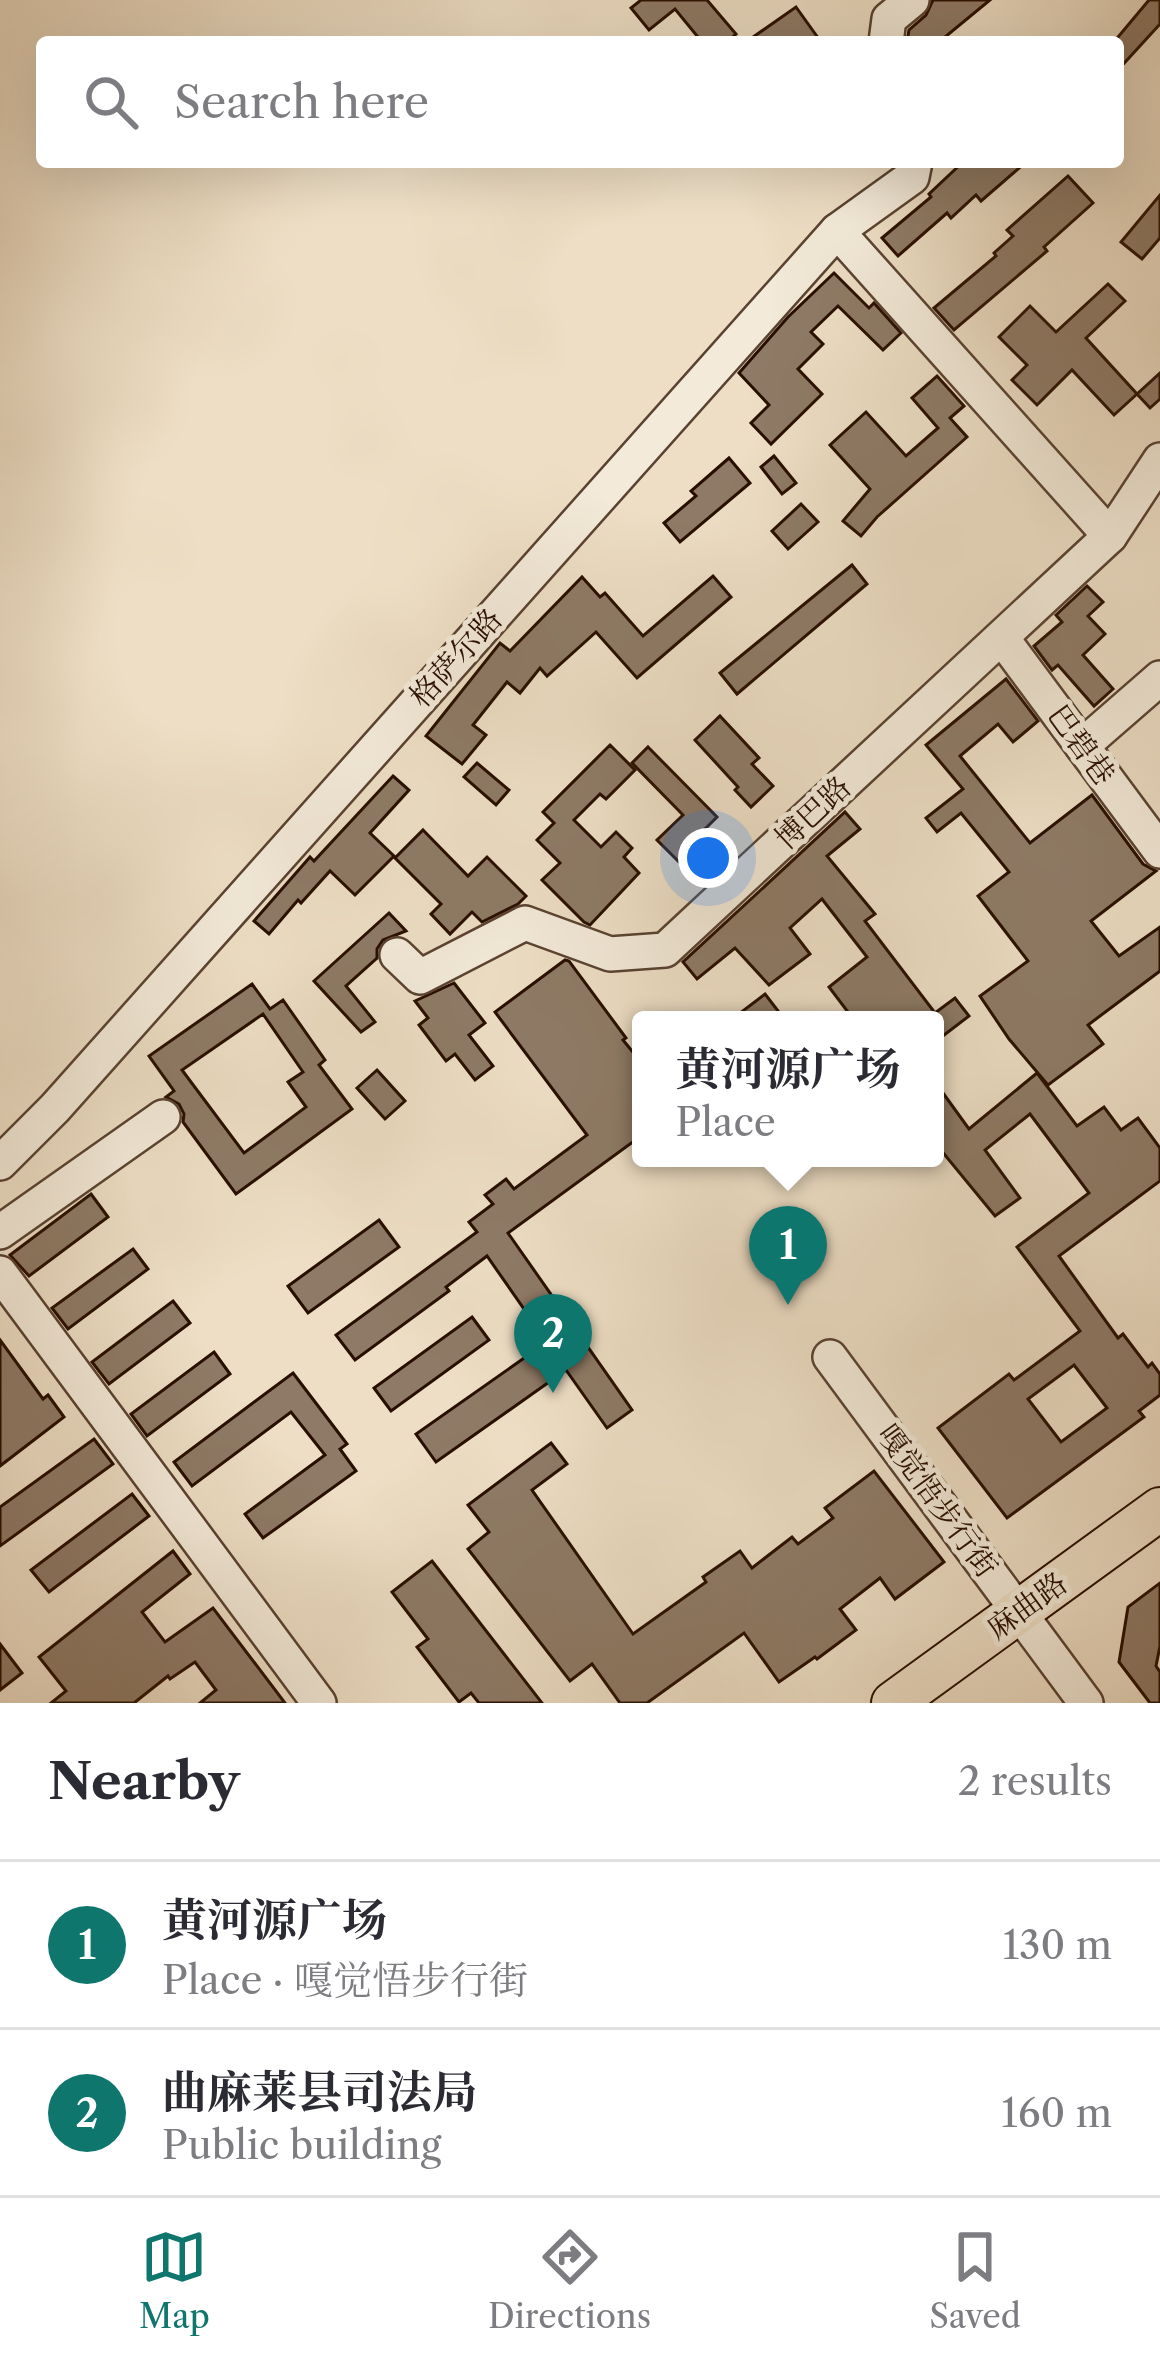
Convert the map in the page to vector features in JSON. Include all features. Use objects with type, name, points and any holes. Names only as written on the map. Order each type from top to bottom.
[{"type":"main road","name":"麻曲路","points":[[893,1703],[1160,1508]]},
{"type":"street","points":[[887,36],[890,19],[912,0]]},
{"type":"street","name":"格萨尔路","points":[[0,1163],[55,1108],[837,231],[912,177],[914,168]]},
{"type":"street","points":[[837,231],[1111,536]]},
{"type":"street","name":"博巴路","points":[[397,955],[420,977],[525,923],[610,954],[665,950],[1111,536],[1160,460]]},
{"type":"street","name":"巴碧巷","points":[[1002,638],[1160,851]]},
{"type":"street","points":[[1082,746],[1160,678]]},
{"type":"street","points":[[0,1232],[163,1117]]},
{"type":"street","points":[[0,1273],[319,1703]]},
{"type":"street","name":"嘎觉悟步行街","points":[[830,1357],[1086,1703]]},
{"type":"building","points":[[641,0],[707,0],[736,34],[697,36],[675,9],[649,30],[631,8]]},
{"type":"building","points":[[933,0],[990,0],[946,36],[908,36]]},
{"type":"building","points":[[1149,0],[1160,0],[1160,24],[1124,63],[1124,36],[1119,36]]},
{"type":"building","points":[[796,7],[817,36],[755,36]]},
{"type":"building","points":[[957,168],[1019,168],[981,201],[976,195],[951,218],[947,213],[898,256],[882,238]]},
{"type":"building","points":[[1068,176],[1093,203],[1044,247],[1047,251],[954,330],[934,308],[996,256],[1013,236],[1007,230]]},
{"type":"building","points":[[1160,195],[1160,238],[1142,259],[1121,242]]},
{"type":"building","points":[[834,273],[869,308],[874,303],[901,333],[883,350],[838,306],[811,332],[823,344],[798,369],[822,394],[771,444],[751,423],[769,405],[739,373]]},
{"type":"building","points":[[1108,284],[1125,301],[1086,338],[1137,394],[1114,415],[1072,370],[1037,405],[1012,380],[1027,365],[999,337],[1030,306],[1056,332]]},
{"type":"building","points":[[1160,373],[1160,399],[1150,408],[1137,394]]},
{"type":"building","points":[[937,376],[964,406],[950,418],[967,437],[861,536],[843,521],[870,489],[830,445],[866,412],[906,456],[938,428],[912,398]]},
{"type":"building","points":[[774,456],[796,483],[782,494],[761,467]]},
{"type":"building","points":[[729,458],[750,483],[680,542],[664,523]]},
{"type":"building","points":[[801,504],[818,522],[788,549],[772,531]]},
{"type":"building","points":[[852,565],[867,584],[737,694],[720,673]]},
{"type":"building","points":[[713,576],[731,597],[637,678],[596,632],[547,676],[540,668],[520,693],[507,682],[473,725],[486,735],[462,764],[426,736],[500,643],[510,651],[582,577],[600,597],[605,593],[643,636]]},
{"type":"building","points":[[1087,586],[1103,602],[1088,616],[1105,634],[1083,655],[1113,689],[1094,706],[1058,665],[1052,670],[1034,646],[1062,622],[1056,615]]},
{"type":"building","points":[[1006,679],[1038,721],[1013,742],[998,724],[960,756],[1030,843],[1092,795],[1143,864],[1156,871],[1091,921],[1119,956],[1160,927],[1160,971],[1088,1025],[1103,1044],[1048,1085],[980,996],[1028,961],[978,896],[1009,872],[961,813],[937,832],[926,818],[963,789],[926,745]]},
{"type":"building","points":[[720,716],[759,758],[752,764],[773,786],[751,807],[695,740]]},
{"type":"building","points":[[610,745],[635,770],[606,799],[600,794],[574,820],[601,847],[616,832],[632,848],[624,857],[639,873],[590,925],[542,880],[560,863],[537,840],[554,823],[543,812]]},
{"type":"building","points":[[648,747],[717,817],[697,837],[709,849],[687,870],[657,840],[683,815],[632,763]]},
{"type":"building","points":[[477,763],[509,790],[496,805],[464,777]]},
{"type":"building","points":[[393,776],[409,790],[370,833],[394,856],[355,895],[330,871],[269,934],[254,921],[310,857],[314,861]]},
{"type":"building","points":[[845,812],[860,829],[827,856],[875,914],[865,921],[933,1011],[847,1011],[829,987],[867,957],[822,899],[790,928],[810,954],[769,985],[735,948],[697,979],[683,962]]},
{"type":"building","points":[[423,830],[468,876],[487,857],[526,896],[482,922],[472,912],[450,934],[431,914],[441,904],[395,858]]},
{"type":"building","points":[[389,913],[406,931],[383,940],[377,958],[346,986],[375,1022],[361,1032],[314,981]]},
{"type":"building","points":[[569,961],[632,1051],[632,1143],[508,1233],[632,1410],[607,1428],[566,1370],[436,1462],[416,1434],[547,1342],[487,1256],[446,1287],[449,1291],[355,1360],[336,1335],[477,1232],[469,1222],[493,1204],[485,1195],[506,1179],[514,1189],[587,1135],[495,1012]]},
{"type":"building","points":[[454,983],[485,1023],[469,1035],[493,1066],[475,1080],[455,1054],[446,1061],[419,1025],[428,1018],[415,1001]]},
{"type":"building","points":[[252,984],[270,1009],[283,1000],[325,1060],[319,1065],[352,1109],[236,1194],[183,1122],[179,1104],[166,1097],[174,1091],[149,1056]],"holes":[[[263,1014],[303,1072],[288,1082],[306,1107],[244,1153],[182,1070]]]},
{"type":"building","points":[[765,994],[778,1011],[743,1011]]},
{"type":"building","points":[[955,998],[969,1016],[944,1035],[944,1011],[938,1011]]},
{"type":"building","points":[[377,1070],[405,1101],[385,1119],[357,1088]]},
{"type":"building","points":[[1037,1073],[1077,1126],[1104,1107],[1121,1130],[1138,1118],[1160,1148],[1160,1181],[1059,1256],[1118,1338],[1123,1334],[1148,1367],[1152,1363],[1160,1374],[1160,1395],[1139,1411],[1144,1417],[1007,1518],[938,1428],[1009,1374],[1014,1380],[1080,1331],[1017,1247],[1089,1193],[1030,1114],[985,1150],[1020,1198],[995,1216],[944,1154],[944,1094],[969,1129]],"holes":[[[1074,1365],[1107,1408],[1061,1442],[1028,1399]]]},
{"type":"building","points":[[91,1194],[108,1217],[29,1276],[10,1255]]},
{"type":"building","points":[[379,1220],[399,1247],[308,1313],[288,1286]]},
{"type":"building","points":[[133,1249],[148,1269],[68,1329],[52,1308]]},
{"type":"building","points":[[173,1301],[190,1323],[109,1384],[92,1362]]},
{"type":"building","points":[[472,1317],[489,1340],[391,1411],[374,1388]]},
{"type":"building","points":[[0,1340],[43,1399],[48,1395],[64,1417],[0,1466]]},
{"type":"building","points":[[214,1352],[230,1374],[147,1436],[131,1414]]},
{"type":"building","points":[[293,1373],[347,1444],[340,1449],[356,1471],[263,1538],[245,1514],[325,1455],[291,1412],[192,1486],[174,1462]]},
{"type":"building","points":[[94,1439],[113,1464],[0,1546],[0,1507]]},
{"type":"building","points":[[551,1443],[567,1464],[532,1490],[633,1634],[706,1582],[703,1577],[740,1551],[752,1568],[792,1537],[798,1544],[833,1518],[825,1508],[874,1471],[944,1562],[895,1599],[880,1578],[840,1609],[856,1630],[779,1682],[744,1633],[647,1703],[620,1703],[592,1664],[570,1681],[468,1549],[489,1532],[468,1505]]},
{"type":"building","points":[[132,1494],[149,1516],[49,1592],[31,1570]]},
{"type":"building","points":[[173,1551],[190,1574],[142,1612],[165,1642],[213,1608],[285,1703],[200,1703],[216,1690],[195,1662],[134,1703],[51,1703],[66,1691],[39,1657]]},
{"type":"building","points":[[432,1561],[542,1703],[479,1703],[471,1693],[459,1702],[417,1647],[428,1639],[392,1592]]},
{"type":"building","points":[[1160,1583],[1156,1666],[1160,1703],[1150,1703],[1119,1662],[1128,1607]]},
{"type":"building","points":[[0,1644],[22,1673],[0,1690]]},
{"type":"place","name":"黄河源广场","points":[[788,1305]]},
{"type":"place","name":"曲麻莱县司法局","points":[[553,1393]]}]
